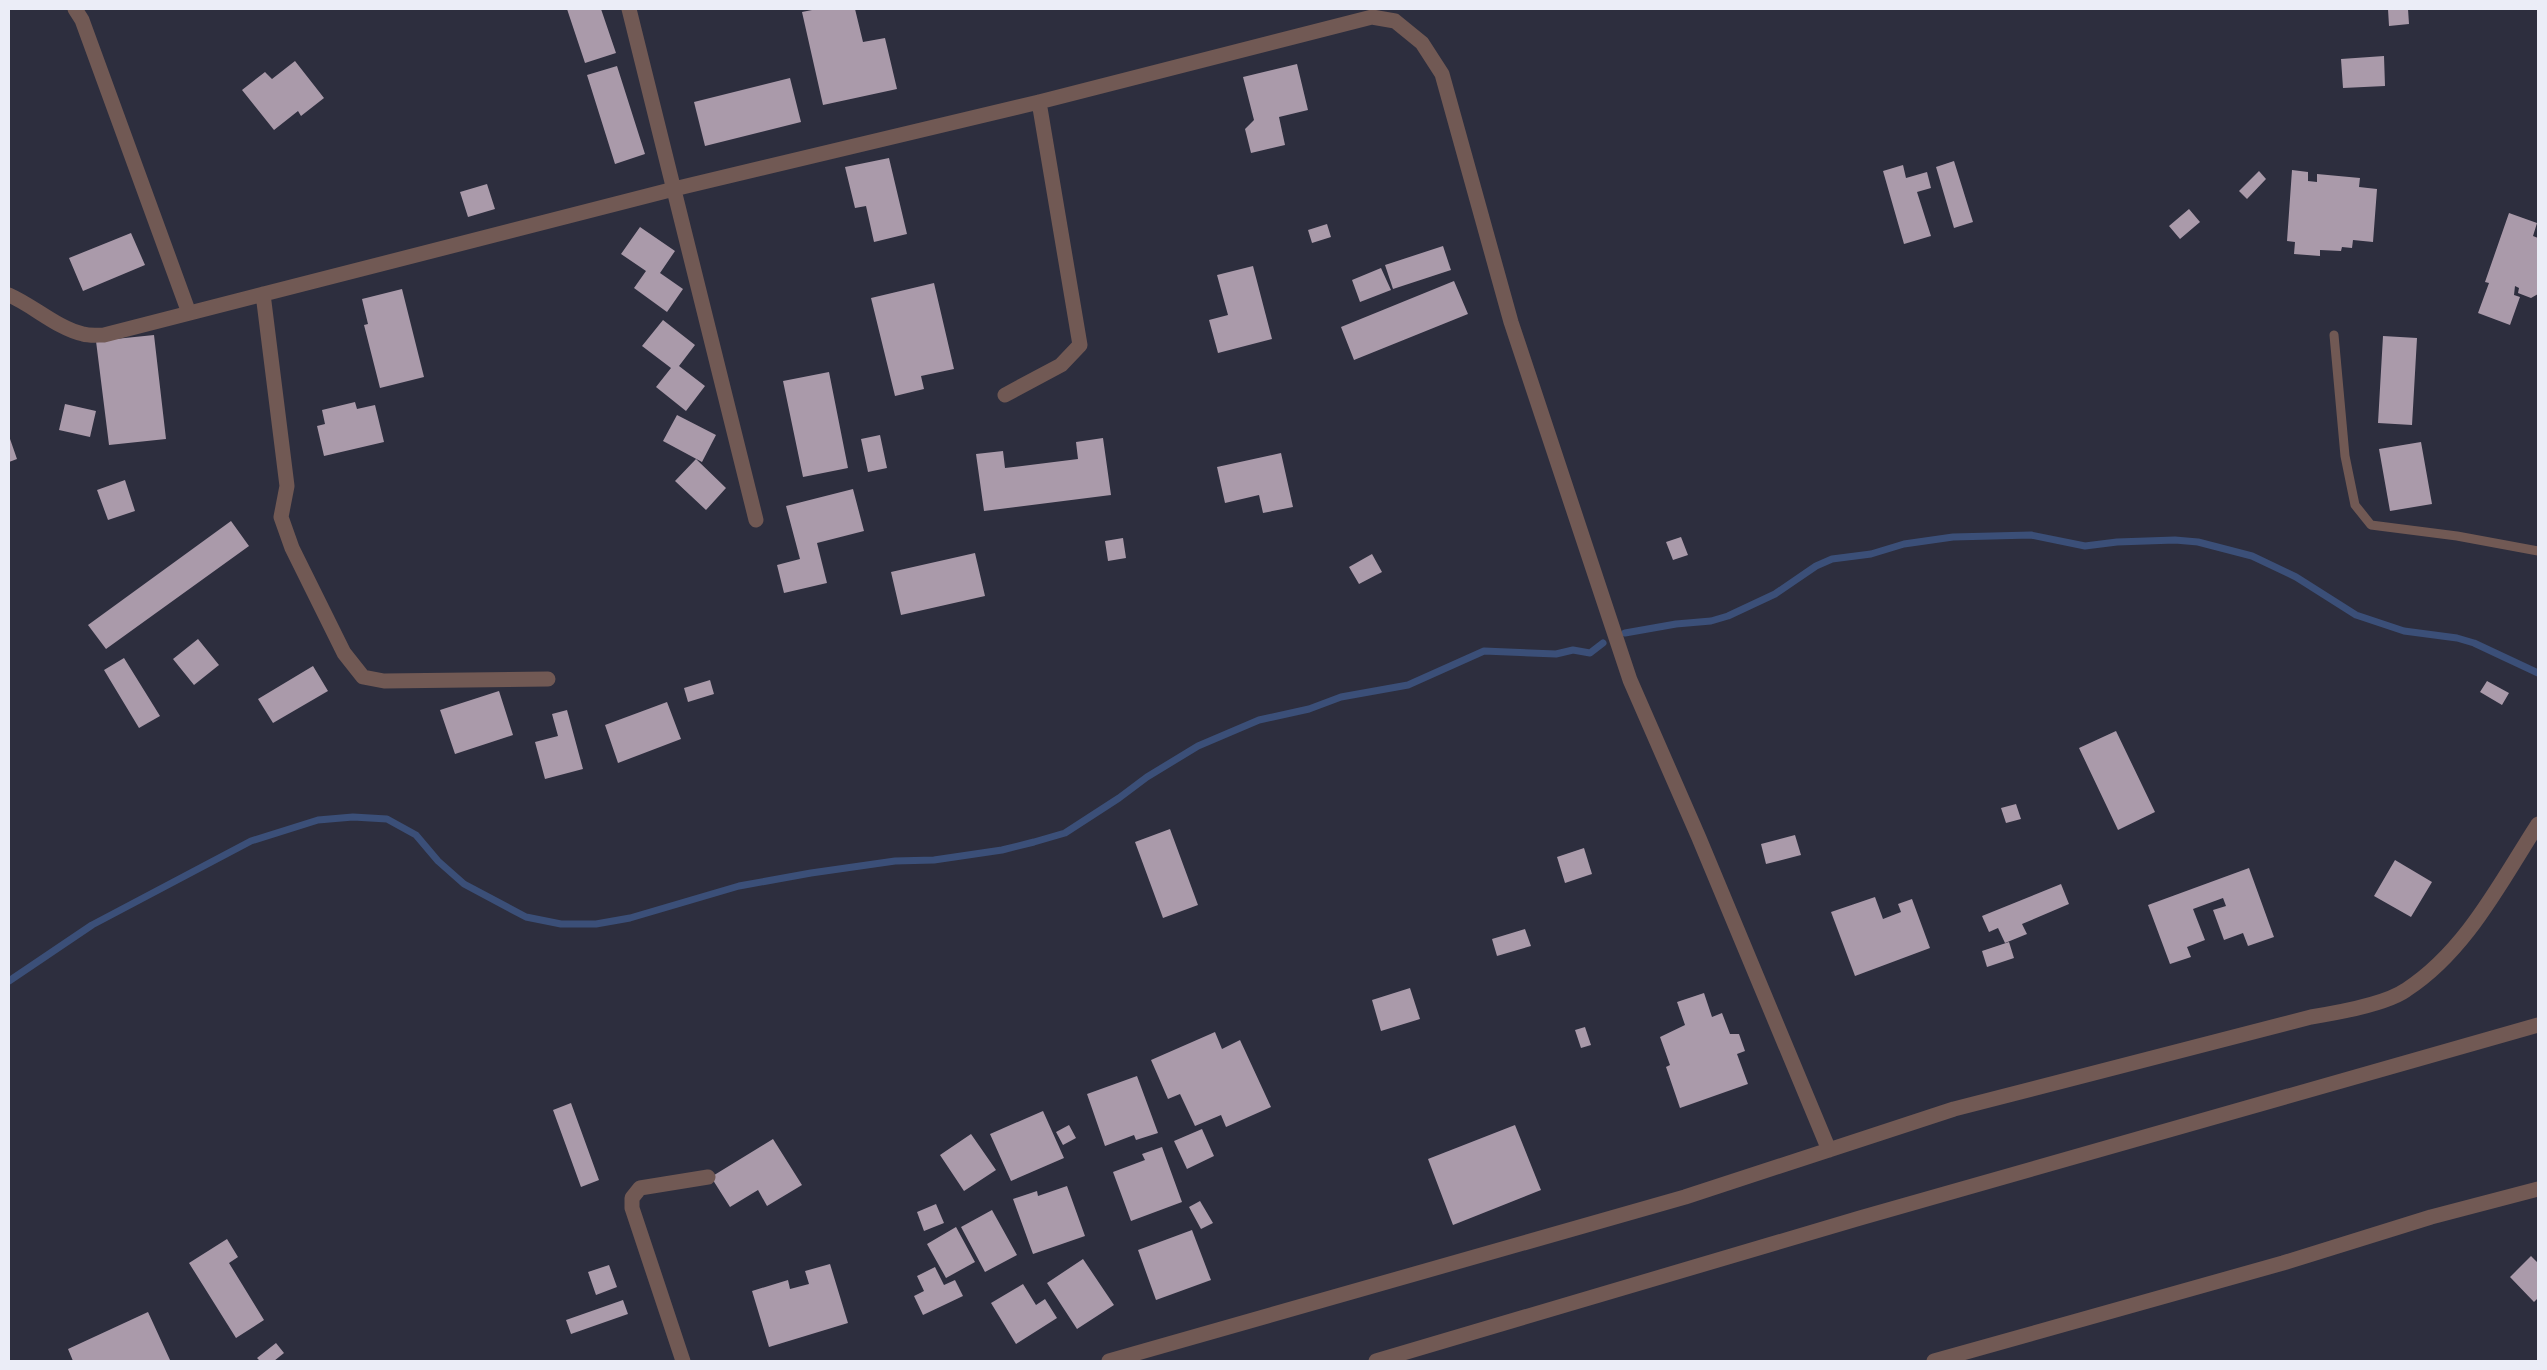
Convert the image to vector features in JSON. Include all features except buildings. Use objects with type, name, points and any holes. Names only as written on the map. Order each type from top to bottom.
[{"type":"street","points":[[629,9],[756,520]]},
{"type":"street","points":[[82,12],[189,313]]},
{"type":"street","points":[[9,295],[28,303],[65,327],[84,334],[104,335],[674,189],[1039,102],[1372,18],[1395,21],[1422,43],[1442,74],[1511,322],[1630,680],[1699,838],[1828,1150]]},
{"type":"street","points":[[1005,395],[1061,365],[1080,345],[1039,102]]},
{"type":"street","points":[[263,294],[287,486],[281,517],[292,548],[344,653],[362,677],[384,681],[548,679]]},
{"type":"street","points":[[1109,1361],[1685,1197],[1954,1109],[2311,1017],[2352,1010],[2405,992],[2444,959],[2476,920],[2538,824]]},
{"type":"street","points":[[1376,1361],[1860,1218],[2538,1025]]},
{"type":"street","points":[[683,1361],[632,1208],[632,1198],[640,1188],[708,1177]]},
{"type":"street","points":[[1934,1361],[2283,1263],[2431,1217],[2538,1188]]},
{"type":"lane","points":[[2334,335],[2345,456],[2355,505],[2371,525],[2456,536],[2538,552]]},
{"type":"waterway","points":[[1625,633],[1676,624],[1711,621],[1728,616],[1775,594],[1816,566],[1832,559],[1871,554],[1904,544],[1953,537],[2031,535],[2085,546],[2117,542],[2175,540],[2198,542],[2252,556],[2296,577],[2356,615],[2404,631],[2457,638],[2474,643],[2538,673]]},
{"type":"waterway","points":[[9,981],[92,925],[251,841],[318,820],[353,817],[387,819],[416,835],[438,861],[464,884],[526,917],[561,924],[596,924],[630,918],[739,886],[895,861],[934,860],[1002,850],[1034,842],[1065,833],[1119,798],[1147,777],[1198,746],[1259,720],[1309,709],[1341,697],[1408,685],[1484,651],[1556,654],[1573,650],[1590,653],[1603,643]]}]
